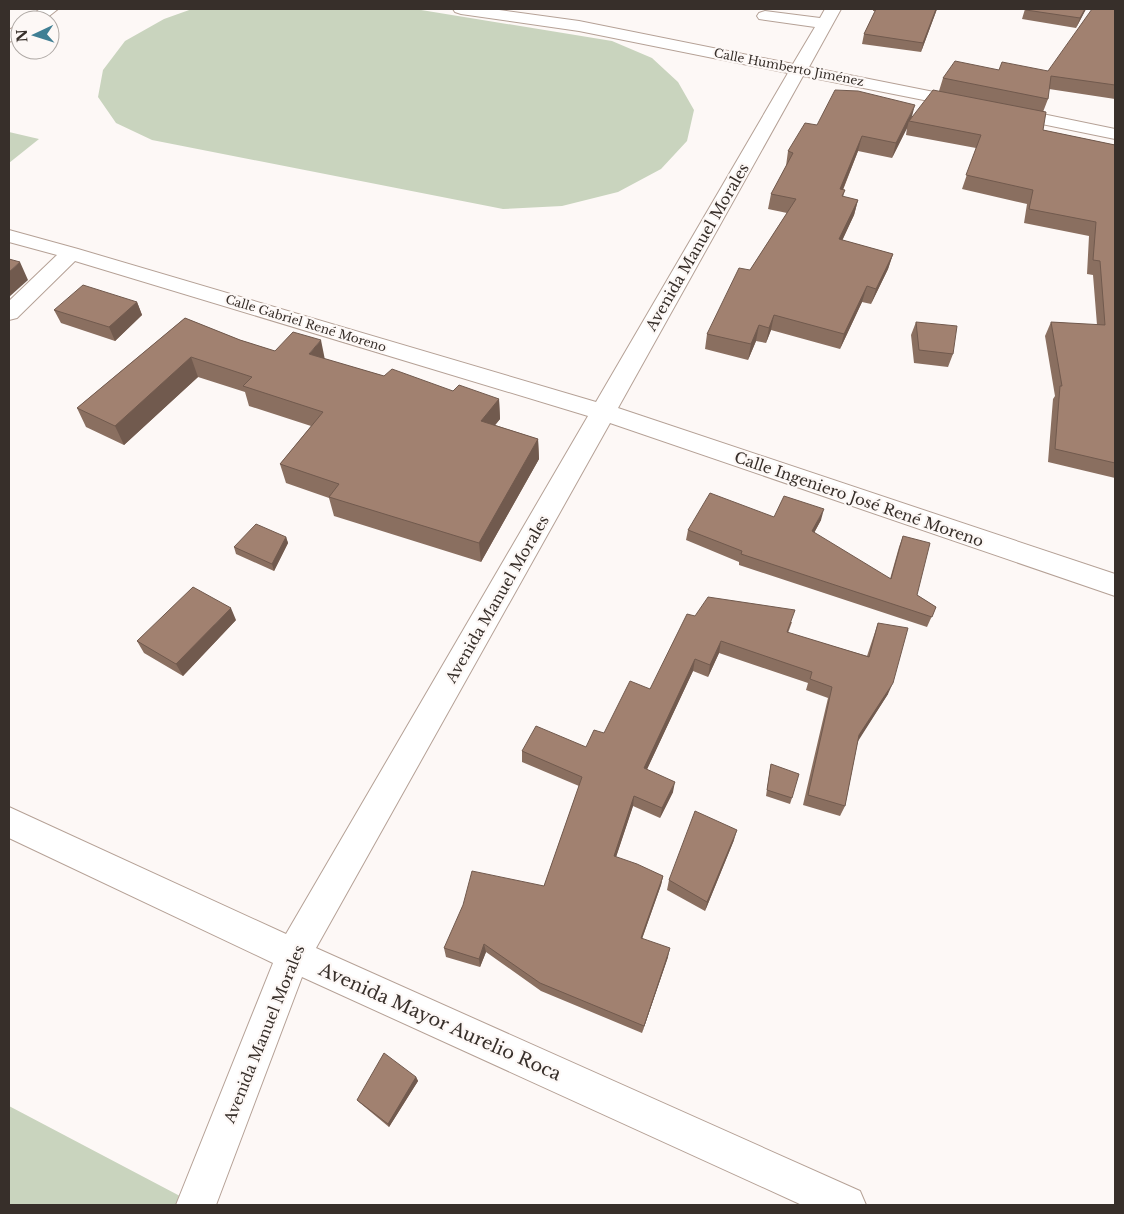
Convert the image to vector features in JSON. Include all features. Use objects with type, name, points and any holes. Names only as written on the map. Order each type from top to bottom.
[{"type":"street","name":"Calle Humberto Jiménez","points":[[461,9],[579,26],[798,68],[1115,134]]},
{"type":"street","points":[[765,16],[829,16]]},
{"type":"street","name":"Avenida Manuel Morales","points":[[196,1205],[293,955],[829,16]]},
{"type":"street","points":[[579,26],[624,20]]},
{"type":"street","name":"Calle Gabriel René Moreno","points":[[9,236],[604,412]]},
{"type":"street","points":[[9,313],[71,253]]},
{"type":"street","name":"Calle Ingeniero José René Moreno","points":[[604,412],[1115,585]]},
{"type":"street","name":"Avenida Mayor Aurelio Roca","points":[[9,822],[293,955],[846,1205]]},
{"type":"green space","points":[[192,9],[415,9],[612,41],[652,58],[678,82],[694,110],[687,141],[661,169],[618,192],[562,206],[503,209],[152,140],[116,123],[98,97],[103,70],[125,41],[164,19]]},
{"type":"green space","points":[[9,132],[39,139],[9,163]]},
{"type":"green space","points":[[9,1106],[197,1205],[9,1205]]},
{"type":"building","points":[[876,9],[936,9],[923,43],[864,34]]},
{"type":"building","points":[[1026,9],[1085,9],[1080,18]]},
{"type":"building","points":[[1092,9],[1115,9],[1115,85],[1051,76],[1048,99],[943,78],[955,61],[999,70],[1002,62],[1048,71]]},
{"type":"building","points":[[835,90],[858,91],[915,105],[896,143],[862,136],[840,189],[845,190],[842,196],[858,200],[839,239],[893,254],[876,289],[867,286],[844,334],[774,315],[769,328],[759,325],[751,344],[707,334],[739,268],[750,270],[796,199],[771,194],[793,153],[788,151],[805,123],[817,125]]},
{"type":"building","points":[[933,90],[1046,112],[1043,130],[1115,145],[1115,463],[1055,449],[1060,386],[1062,386],[1051,322],[1105,325],[1100,261],[1093,260],[1096,222],[1029,209],[1033,190],[966,175],[981,135],[909,121]]},
{"type":"building","points":[[9,259],[20,262],[9,272]]},
{"type":"building","points":[[83,285],[137,302],[109,327],[54,310]]},
{"type":"building","points":[[185,318],[240,340],[275,351],[293,332],[321,340],[309,354],[384,376],[392,369],[453,391],[459,385],[499,399],[481,421],[538,439],[479,543],[329,497],[339,484],[280,464],[323,412],[243,386],[252,377],[191,357],[115,426],[77,408]]},
{"type":"building","points":[[916,322],[957,326],[953,354],[919,350]]},
{"type":"building","points":[[710,493],[774,517],[784,496],[824,509],[812,531],[891,579],[903,536],[930,543],[917,595],[936,607],[932,617],[741,554],[742,551],[688,530]]},
{"type":"building","points":[[256,524],[286,537],[272,564],[234,547]]},
{"type":"building","points":[[193,587],[231,608],[176,664],[137,641]]},
{"type":"building","points":[[708,597],[795,610],[787,632],[869,657],[878,623],[908,628],[893,683],[859,735],[845,806],[808,795],[832,687],[810,679],[812,672],[721,641],[710,665],[695,659],[644,768],[675,782],[662,808],[634,796],[614,856],[663,876],[641,938],[670,948],[644,1026],[540,983],[484,944],[479,959],[444,948],[463,905],[472,871],[544,886],[582,777],[522,751],[536,726],[586,747],[594,730],[604,733],[630,681],[650,689],[687,614],[695,616]]},
{"type":"building","points":[[771,764],[799,774],[792,798],[767,790]]},
{"type":"building","points":[[695,811],[737,830],[707,902],[669,880]]},
{"type":"building","points":[[384,1053],[416,1077],[388,1124],[357,1100]]}]
